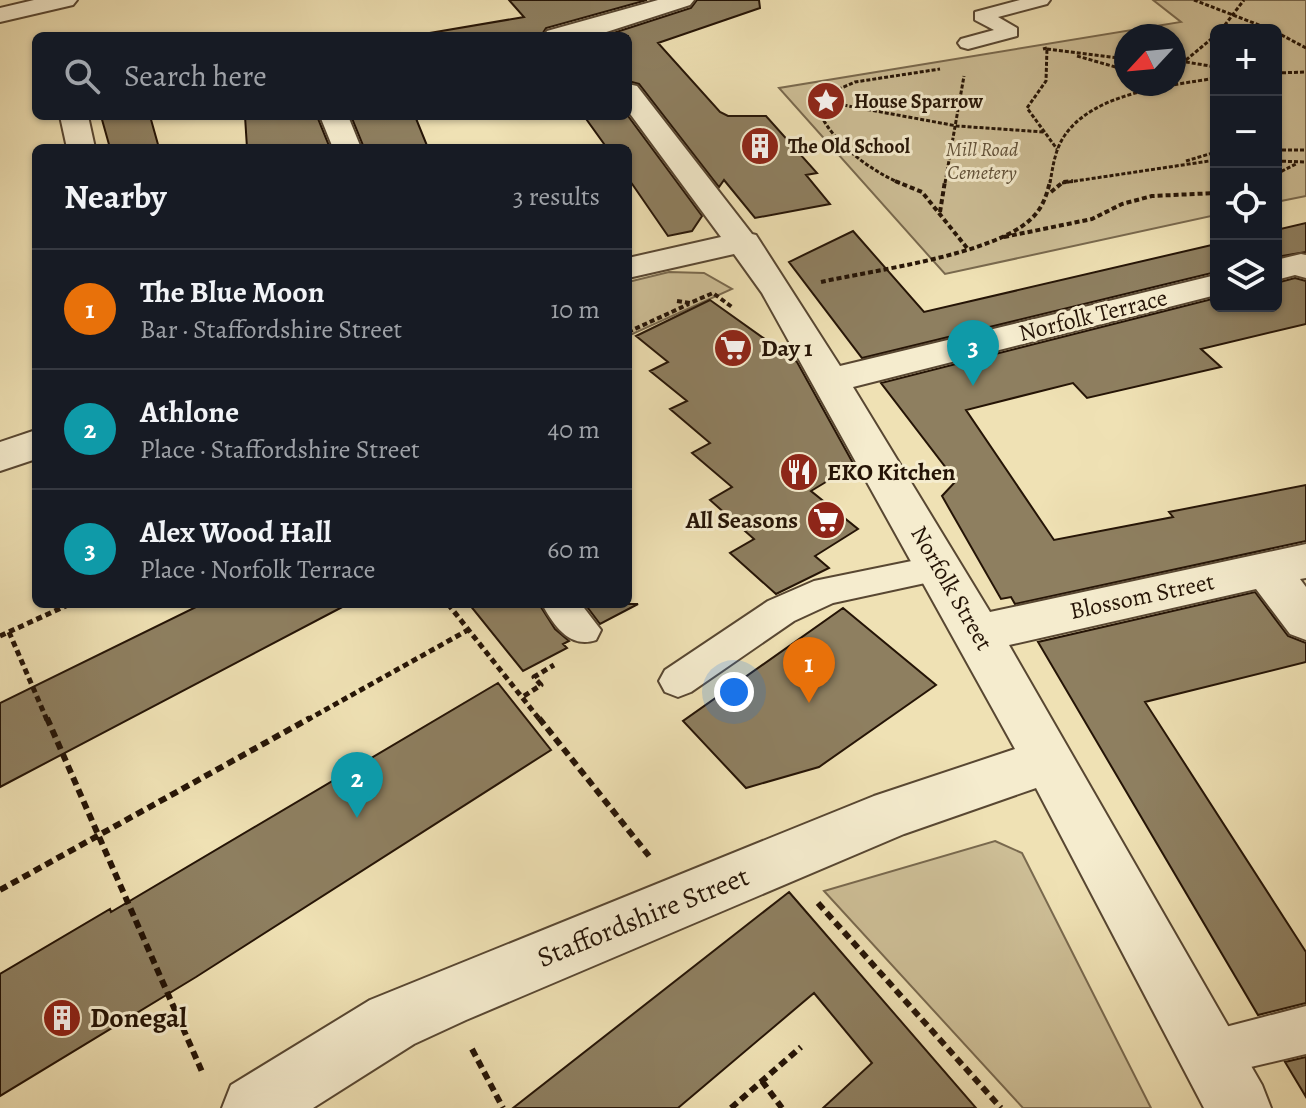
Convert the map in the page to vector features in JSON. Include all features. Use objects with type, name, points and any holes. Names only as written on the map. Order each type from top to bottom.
[{"type":"street","points":[[0,15],[65,0]]},
{"type":"street","points":[[589,32],[682,0]]},
{"type":"street","points":[[35,7],[55,30]]},
{"type":"street","name":"Norfolk Street","points":[[632,97],[745,242],[783,300],[978,633],[1239,1108]]},
{"type":"street","points":[[75,120],[80,144]]},
{"type":"street","points":[[336,120],[345,144]]},
{"type":"street","points":[[632,267],[745,242]]},
{"type":"street","name":"Norfolk Terrace","points":[[831,380],[1210,286]]},
{"type":"street","points":[[0,457],[32,445]]},
{"type":"street","points":[[1286,565],[1306,621]]},
{"type":"street","name":"Blossom Street","points":[[978,633],[1286,565]]},
{"type":"street","name":"Staffordshire Street","points":[[254,1108],[392,1022],[893,813],[1049,761]]},
{"type":"lane","points":[[1010,32],[982,16],[1013,3],[1041,0]]},
{"type":"lane","points":[[968,43],[1010,32]]},
{"type":"lane","points":[[678,681],[781,611],[826,591],[941,568]]},
{"type":"lane","points":[[1208,1053],[1306,1030]]},
{"type":"path","points":[[1194,0],[1256,24]]},
{"type":"path","points":[[1226,24],[1244,0]]},
{"type":"path","points":[[1010,32],[1047,48],[1114,58]]},
{"type":"path","points":[[1282,35],[1306,48]]},
{"type":"path","points":[[1186,59],[1210,40]]},
{"type":"path","points":[[1034,51],[1047,48]]},
{"type":"path","points":[[1047,48],[1049,77],[1043,91],[1027,108],[1057,149]]},
{"type":"path","points":[[1066,52],[1114,68]]},
{"type":"path","points":[[1186,60],[1210,66]]},
{"type":"path","points":[[940,212],[966,66]]},
{"type":"path","points":[[951,68],[823,90],[816,100],[819,117],[848,148],[893,180],[922,192],[967,248]]},
{"type":"path","points":[[1282,73],[1306,72]]},
{"type":"path","points":[[1186,83],[1210,79]]},
{"type":"path","points":[[1051,192],[1057,149],[1080,119],[1118,100],[1134,96]]},
{"type":"path","points":[[816,100],[957,127],[1044,132]]},
{"type":"path","points":[[1282,150],[1306,150]]},
{"type":"path","points":[[1178,165],[1194,156],[1210,153]]},
{"type":"path","points":[[632,330],[713,293],[745,317],[783,300],[967,248],[999,237],[1030,221],[1051,192],[1063,182],[1139,174],[1210,161]]},
{"type":"path","points":[[1282,162],[1306,162]]},
{"type":"path","points":[[1282,171],[1297,163]]},
{"type":"path","points":[[999,237],[1027,235],[1069,225],[1152,196],[1210,193]]},
{"type":"path","points":[[669,299],[690,303]]},
{"type":"path","points":[[0,636],[61,608]]},
{"type":"path","points":[[451,608],[683,900]]},
{"type":"path","points":[[0,890],[468,630]]},
{"type":"path","points":[[9,632],[101,834],[206,1079]]},
{"type":"path","points":[[757,870],[792,874],[1001,1108]]},
{"type":"path","points":[[731,1108],[801,1047]]},
{"type":"path","points":[[762,1081],[782,1108]]},
{"type":"green space","name":"Mill Road Cemetery","points":[[1153,0],[1306,0],[1306,196],[1282,201],[1282,24],[1210,24],[1210,216],[945,274],[779,88],[1114,33],[1114,96],[1186,96],[1186,24],[1169,24],[1181,22]]},
{"type":"green space","points":[[669,272],[704,273],[732,289],[632,334],[632,281]]},
{"type":"green space","points":[[995,841],[1022,853],[1151,1108],[1023,1108],[824,891]]},
{"type":"building","points":[[509,0],[647,0],[546,28],[544,32],[436,32],[524,17]]},
{"type":"building","points":[[697,0],[759,0],[760,8],[658,43],[720,112],[728,116],[766,116],[817,173],[806,175],[830,204],[755,218],[724,180],[719,187],[639,84],[632,82],[632,32],[616,32],[691,8]]},
{"type":"building","points":[[102,120],[151,120],[158,144],[109,144]]},
{"type":"building","points":[[245,120],[319,120],[328,144],[247,144]]},
{"type":"building","points":[[353,120],[417,120],[426,144],[362,144]]},
{"type":"building","points":[[587,120],[631,120],[702,216],[692,231],[668,236],[632,184],[632,144],[604,144]]},
{"type":"building","points":[[1306,223],[1306,252],[1282,256],[1282,229]]},
{"type":"building","points":[[853,231],[924,312],[1210,245],[1210,273],[862,358],[789,262]]},
{"type":"building","points":[[1295,278],[1306,281],[1306,324],[1201,349],[1221,367],[1087,398],[1073,383],[966,410],[1054,540],[1173,517],[1169,512],[1306,485],[1306,541],[1015,604],[1011,597],[1001,599],[942,496],[956,481],[881,383],[1210,300],[1210,312],[1282,312],[1282,281]]},
{"type":"building","points":[[710,300],[797,362],[854,465],[811,491],[858,529],[815,556],[829,568],[776,594],[730,553],[754,539],[710,500],[732,487],[692,453],[710,443],[670,409],[687,401],[650,371],[668,362],[636,336]]},
{"type":"building","points":[[1255,592],[1288,636],[1306,643],[1306,662],[1145,702],[1306,952],[1306,1003],[1258,1015],[1038,642]]},
{"type":"building","points":[[194,608],[340,608],[0,787],[0,703]]},
{"type":"building","points":[[472,608],[542,608],[555,629],[569,641],[563,644],[567,648],[523,671]]},
{"type":"building","points":[[588,608],[630,608],[600,624]]},
{"type":"building","points":[[843,608],[936,685],[819,767],[746,788],[683,721]]},
{"type":"building","points":[[498,683],[551,750],[196,977],[0,1096],[0,974],[110,909],[111,912]]},
{"type":"building","points":[[789,892],[976,1108],[823,1108],[872,1063],[814,993],[678,1108],[513,1108]]},
{"type":"building","points":[[1306,1057],[1306,1097],[1285,1062]]},
{"type":"place","name":"House Sparrow","points":[[826,101]]},
{"type":"place","name":"The Old School","points":[[760,146]]},
{"type":"place","name":"Day 1","points":[[733,348]]},
{"type":"place","name":"Alex Wood Hall","points":[[973,386]]},
{"type":"place","name":"EKO Kitchen","points":[[799,472]]},
{"type":"place","name":"All Seasons","points":[[826,520]]},
{"type":"place","name":"The Blue Moon","points":[[809,703]]},
{"type":"place","name":"Athlone","points":[[357,818]]},
{"type":"place","name":"Donegal","points":[[62,1018]]}]
